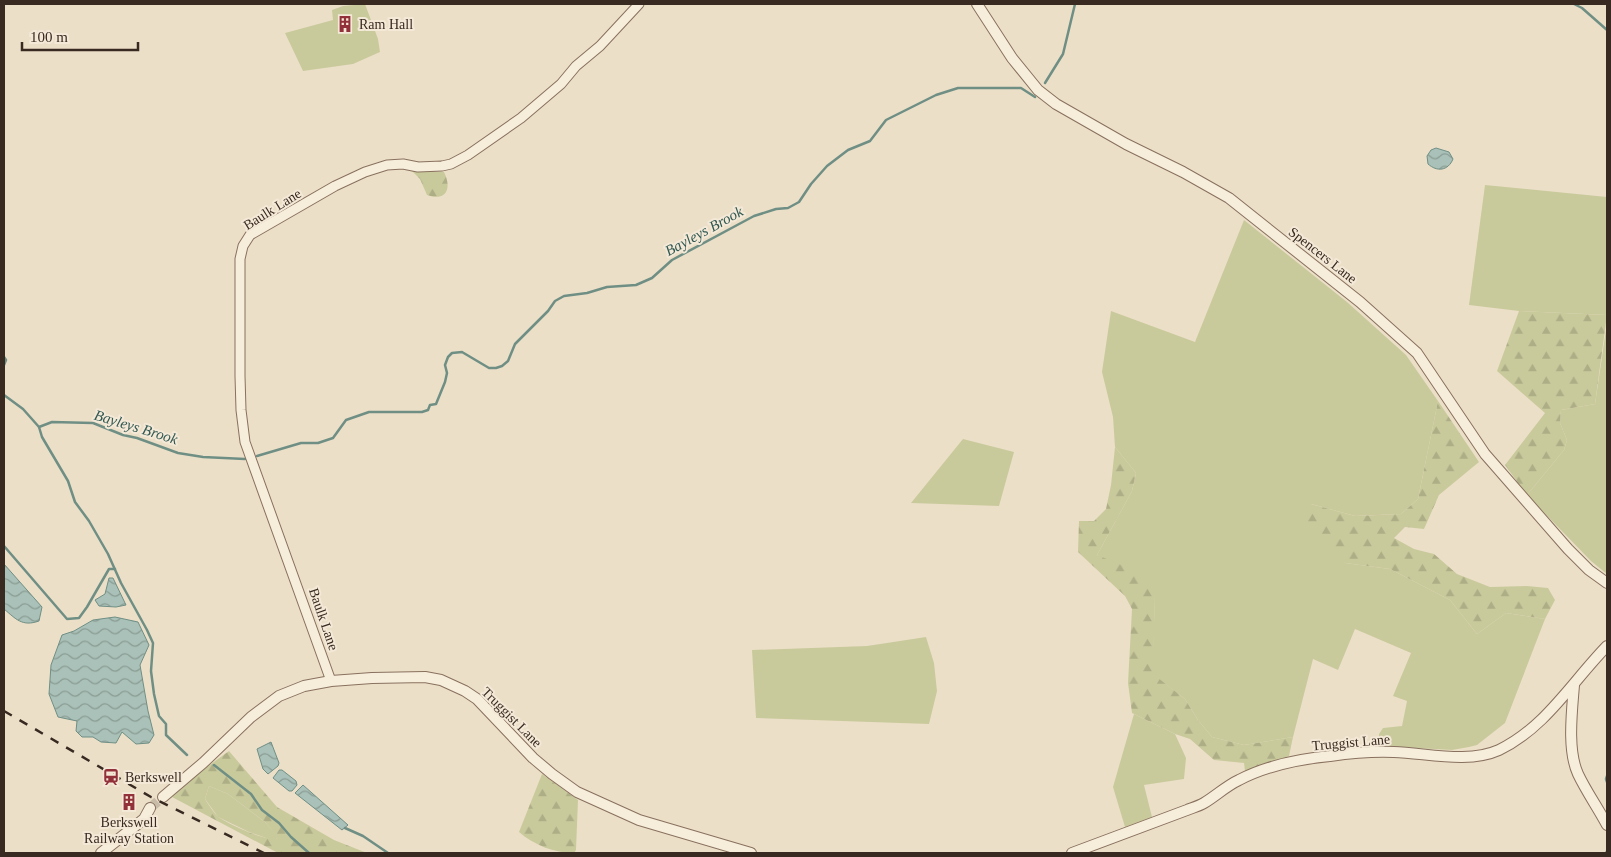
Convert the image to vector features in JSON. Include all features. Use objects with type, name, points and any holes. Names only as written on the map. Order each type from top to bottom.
[{"type":"street","name":"Baulk Lane","points":[[331,681],[245,442],[241,410],[239,325],[240,259],[243,246],[250,236],[335,186],[365,172],[386,165],[442,166],[451,164],[468,155],[521,118],[561,84],[576,66],[600,46],[639,4]]},
{"type":"street","name":"Spencers Lane","points":[[977,4],[1012,58],[1038,90],[1064,109],[1229,198],[1360,302],[1417,353],[1485,454],[1568,549],[1589,570],[1607,583]]},
{"type":"street","name":"Truggist Lane","points":[[1072,853],[1204,803],[1239,779],[1276,766],[1320,757],[1355,753],[1391,752],[1477,757],[1497,751],[1518,739],[1558,704],[1607,646]]},
{"type":"street","name":"Truggist Lane","points":[[163,797],[203,763],[251,717],[280,696],[304,686],[331,681],[425,677],[441,680],[465,691],[476,699],[533,758],[577,792],[639,820],[751,853]]},
{"type":"street","points":[[1574,685],[1572,712],[1573,755],[1578,773],[1607,825]]},
{"type":"street","points":[[1558,704],[1572,712]]},
{"type":"street","points":[[101,853],[144,819],[150,808]]},
{"type":"green space","points":[[365,4],[378,39],[380,52],[353,64],[303,71],[285,33],[333,20],[332,10],[343,6]]},
{"type":"green space","points":[[409,168],[420,171],[444,172],[448,183],[446,192],[439,197],[427,195],[420,179]]},
{"type":"green space","points":[[1485,185],[1607,197],[1607,315],[1519,311],[1469,305]]},
{"type":"green space","points":[[1244,220],[1347,302],[1406,355],[1438,401],[1418,499],[1401,514],[1355,516],[1311,504],[1345,563],[1390,569],[1450,600],[1477,634],[1506,613],[1545,619],[1505,723],[1477,745],[1452,750],[1379,746],[1379,734],[1383,728],[1402,726],[1407,701],[1393,696],[1411,653],[1355,629],[1338,670],[1313,659],[1293,737],[1244,745],[1212,737],[1198,720],[1185,699],[1152,674],[1155,597],[1097,555],[1132,491],[1136,473],[1115,447],[1113,417],[1102,372],[1111,311],[1195,342]]},
{"type":"green space","points":[[1519,311],[1607,315],[1595,404],[1561,410],[1560,423],[1567,440],[1564,450],[1527,495],[1505,465],[1545,413],[1497,371]]},
{"type":"green space","points":[[1607,323],[1607,574],[1591,561],[1527,495],[1564,450],[1567,440],[1560,423],[1561,410],[1595,404]]},
{"type":"green space","points":[[1438,401],[1479,462],[1439,495],[1424,529],[1405,527],[1394,538],[1414,549],[1434,554],[1457,574],[1490,587],[1527,586],[1548,588],[1555,600],[1545,619],[1506,613],[1477,634],[1450,600],[1390,569],[1345,563],[1321,547],[1306,525],[1311,504],[1355,516],[1401,514],[1418,499]]},
{"type":"green space","points":[[963,439],[1014,452],[999,506],[911,503]]},
{"type":"green space","points":[[1115,447],[1136,473],[1132,491],[1097,555],[1146,575],[1155,597],[1153,674],[1185,699],[1198,720],[1212,737],[1244,745],[1293,737],[1289,756],[1245,771],[1244,763],[1214,760],[1190,739],[1175,734],[1132,713],[1128,683],[1132,609],[1125,596],[1078,552],[1079,521],[1094,521],[1106,509],[1111,485]]},
{"type":"green space","points":[[926,637],[934,663],[937,691],[929,724],[756,718],[752,650],[867,646]]},
{"type":"green space","points":[[1134,714],[1175,734],[1186,758],[1184,779],[1144,785],[1152,817],[1125,827],[1113,787]]},
{"type":"green space","points":[[229,751],[277,807],[334,840],[367,853],[278,853],[172,797],[200,772]],"holes":[[[209,786],[228,794],[265,822],[278,838],[265,838],[225,821],[216,814],[205,799]]]},
{"type":"green space","points":[[542,774],[578,800],[576,850],[574,853],[559,852],[545,847],[531,841],[519,832]]},
{"type":"green space","points":[[209,786],[228,794],[265,822],[279,838],[272,840],[249,832],[218,817],[205,799]]},
{"type":"water","points":[[1436,148],[1449,152],[1453,159],[1445,168],[1439,169],[1428,164],[1427,156],[1431,150]]},
{"type":"water","points":[[4,564],[42,607],[39,621],[28,623],[20,621],[4,609]]},
{"type":"water","points":[[109,578],[113,578],[126,605],[116,607],[99,606],[95,600],[105,594]]},
{"type":"water","points":[[115,617],[138,622],[149,645],[140,665],[154,735],[149,743],[136,744],[122,732],[116,743],[101,742],[93,737],[82,737],[76,731],[77,721],[58,717],[49,694],[51,665],[62,635],[74,631],[93,620]]},
{"type":"water","points":[[271,742],[279,763],[268,774],[263,769],[257,749]]},
{"type":"water","points":[[279,770],[282,770],[296,781],[297,785],[292,791],[289,791],[273,778]]},
{"type":"water","points":[[303,785],[348,825],[342,830],[295,793]]},
{"type":"waterway","name":"Bayleys Brook","points":[[1045,83],[1063,54],[1075,4]]},
{"type":"waterway","points":[[1574,4],[1582,8],[1607,30]]},
{"type":"waterway","name":"Bayleys Brook","points":[[257,456],[301,443],[318,443],[333,438],[346,420],[369,412],[422,412],[428,410],[430,405],[436,404],[445,382],[447,373],[445,365],[452,353],[462,352],[489,368],[502,366],[508,361],[515,344],[548,311],[555,301],[564,296],[587,293],[607,287],[636,285],[652,278],[672,260],[754,216],[776,209],[788,208],[799,202],[811,184],[827,166],[848,150],[870,141],[886,120],[936,95],[958,88],[1021,88],[1035,97]]},
{"type":"waterway","name":"Bayleys Brook","points":[[4,357],[6,360],[4,365]]},
{"type":"waterway","points":[[4,395],[23,409],[39,427],[42,437],[68,481],[75,502],[89,521],[108,554],[121,583],[147,630],[153,643],[151,671],[159,716],[166,724],[166,735],[187,755]]},
{"type":"waterway","name":"Bayleys Brook","points":[[39,427],[52,422],[93,423],[178,453],[203,457],[245,459]]},
{"type":"waterway","points":[[4,546],[67,619],[79,618],[109,569],[115,569]]},
{"type":"waterway","points":[[214,765],[251,794],[262,810],[279,823],[309,853]]},
{"type":"waterway","points":[[1607,776],[1607,782]]},
{"type":"waterway","points":[[345,828],[363,836],[388,853]]},
{"type":"tunnel","points":[[150,808],[163,797]]},
{"type":"railway","points":[[4,711],[151,797],[264,853]]},
{"type":"place","name":"Ram Hall","points":[[345,24]]},
{"type":"place","name":"Berkswell","points":[[111,777]]},
{"type":"place","name":"Berkswell Railway Station","points":[[129,802]]}]
